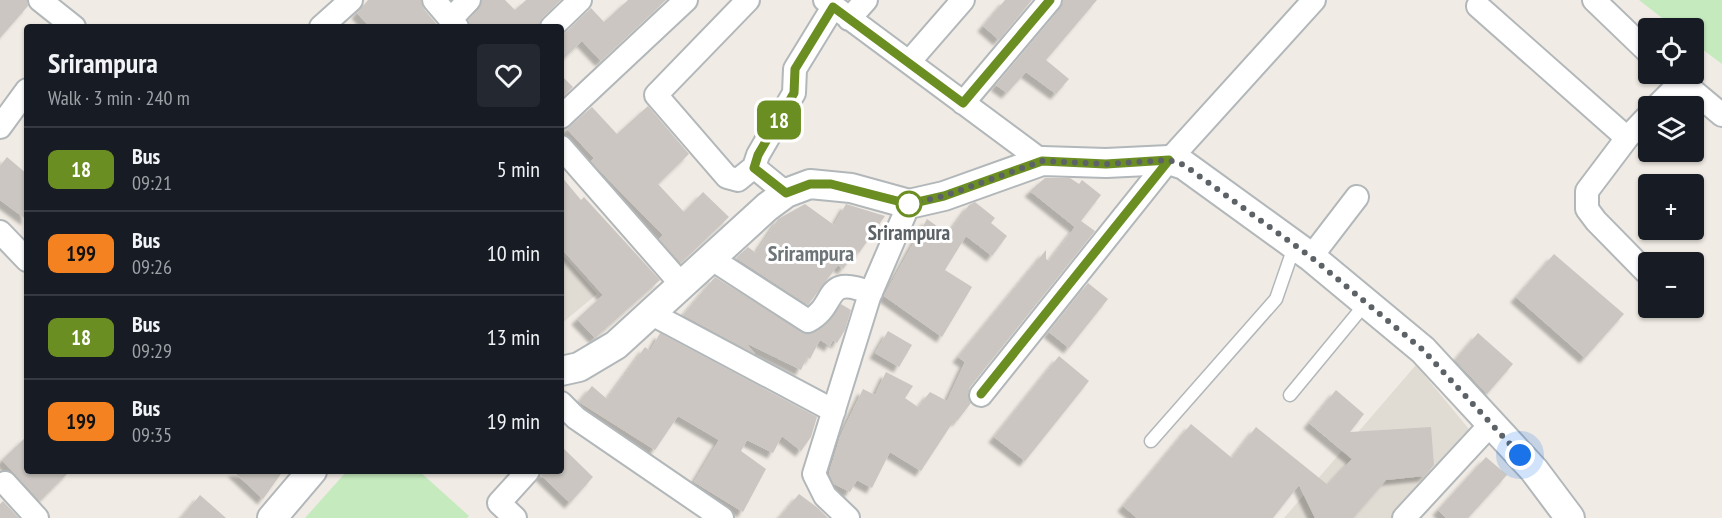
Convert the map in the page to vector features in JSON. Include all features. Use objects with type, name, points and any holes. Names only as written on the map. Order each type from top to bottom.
[{"type":"street","points":[[40,0],[69,24]]},
{"type":"street","points":[[324,24],[351,0]]},
{"type":"street","points":[[434,0],[454,23],[470,0]]},
{"type":"street","points":[[555,24],[580,0]]},
{"type":"street","points":[[564,114],[686,0]]},
{"type":"street","points":[[748,0],[656,95],[728,177],[738,180],[754,168],[758,155],[794,93],[795,69],[836,8],[866,0]]},
{"type":"street","points":[[909,62],[963,0]]},
{"type":"street","points":[[963,103],[1050,0]]},
{"type":"street","points":[[981,394],[1169,160],[1314,0]]},
{"type":"street","points":[[1594,0],[1638,42]]},
{"type":"street","points":[[1478,6],[1627,138]]},
{"type":"street","points":[[836,8],[1042,161]]},
{"type":"street","points":[[1685,84],[1722,115]]},
{"type":"street","points":[[10,115],[24,94]]},
{"type":"street","points":[[1638,126],[1587,191],[1587,209],[1638,264]]},
{"type":"street","points":[[564,150],[682,285]]},
{"type":"street","points":[[564,370],[579,367],[599,357],[652,314],[786,193],[810,184],[831,184],[909,204],[944,196],[1042,161],[1106,164],[1169,160],[1184,165],[1302,252],[1423,350],[1534,470],[1570,518]]},
{"type":"street","points":[[754,168],[786,193]]},
{"type":"street","points":[[1302,252],[1358,197]]},
{"type":"street","points":[[848,518],[825,495],[814,474],[871,293],[909,204]]},
{"type":"street","points":[[0,232],[24,257]]},
{"type":"street","points":[[712,259],[808,321],[839,287],[847,285],[871,293]]},
{"type":"street","points":[[652,314],[834,411]]},
{"type":"street","points":[[566,418],[722,518]]},
{"type":"street","points":[[1404,518],[1491,425]]},
{"type":"street","points":[[272,518],[309,474]]},
{"type":"street","points":[[515,518],[499,503],[525,474]]},
{"type":"street","points":[[5,483],[37,518]]},
{"type":"lane","points":[[1151,441],[1276,299],[1302,252]]},
{"type":"lane","points":[[1290,395],[1366,303]]},
{"type":"shaded area","points":[[564,256],[597,294],[564,322]]},
{"type":"shaded area","points":[[1416,365],[1473,434],[1396,518],[1284,518]]},
{"type":"green space","points":[[1639,0],[1722,0],[1722,64],[1704,50],[1704,18],[1662,18]]},
{"type":"green space","points":[[344,474],[422,474],[469,516],[467,518],[305,518]]},
{"type":"building","points":[[0,0],[27,0],[28,6],[0,38]]},
{"type":"building","points":[[368,0],[421,0],[424,9],[436,24],[367,24],[357,13]]},
{"type":"building","points":[[482,0],[505,0],[515,10],[526,0],[561,0],[543,17],[540,24],[469,24],[468,20],[479,9]]},
{"type":"building","points":[[628,0],[666,0],[601,61],[582,41],[564,58],[564,34],[591,8],[604,22]]},
{"type":"building","points":[[1005,0],[1032,0],[999,40],[983,26]]},
{"type":"building","points":[[1063,0],[1097,0],[1046,60],[1069,79],[1056,94],[1026,72],[1007,93],[996,85],[1060,9]]},
{"type":"building","points":[[564,78],[573,87],[564,96]]},
{"type":"building","points":[[648,106],[689,154],[658,184],[684,212],[703,192],[729,217],[681,263],[659,239],[663,235],[600,171],[591,161],[594,158],[567,129],[592,107],[617,134]]},
{"type":"building","points":[[7,157],[24,171],[24,218],[0,200],[0,166]]},
{"type":"building","points":[[1045,178],[1070,178],[1079,184],[1082,180],[1101,195],[1081,221],[1095,231],[970,387],[968,394],[971,403],[957,421],[955,419],[921,471],[890,452],[872,488],[857,480],[850,492],[834,484],[829,473],[840,437],[863,389],[875,395],[886,372],[913,386],[905,398],[918,407],[930,392],[947,401],[965,362],[958,357],[1046,250],[1046,259],[1049,261],[1075,227],[1030,191]]},
{"type":"building","points":[[564,180],[581,200],[584,197],[660,280],[595,338],[577,319],[603,295],[564,251]]},
{"type":"building","points":[[975,202],[995,218],[991,223],[1007,236],[992,256],[966,236],[945,270],[972,287],[942,337],[884,296],[927,219],[948,234],[969,205]]},
{"type":"building","points":[[805,204],[834,225],[846,204],[885,216],[859,253],[857,251],[843,269],[838,265],[808,305],[736,258],[748,247],[756,253],[778,219]]},
{"type":"building","points":[[1554,254],[1624,314],[1585,358],[1516,297]]},
{"type":"building","points":[[715,277],[808,334],[825,325],[841,304],[851,310],[845,330],[837,343],[833,340],[830,346],[820,340],[810,359],[807,357],[801,370],[746,343],[755,354],[683,315]]},
{"type":"building","points":[[1088,283],[1108,299],[1069,348],[1049,332]]},
{"type":"building","points":[[888,331],[912,345],[899,367],[875,353]]},
{"type":"building","points":[[660,333],[817,417],[811,437],[801,451],[782,436],[773,453],[747,440],[741,451],[766,469],[743,512],[694,482],[719,440],[678,416],[655,450],[579,402],[592,386],[607,399],[645,347],[650,351]]},
{"type":"building","points":[[1478,333],[1513,364],[1487,394],[1455,360]]},
{"type":"building","points":[[1059,356],[1089,381],[1025,461],[994,437]]},
{"type":"building","points":[[1336,390],[1364,414],[1350,432],[1431,427],[1434,465],[1424,476],[1386,480],[1353,518],[1315,518],[1299,485],[1273,518],[1137,518],[1123,506],[1191,424],[1232,458],[1256,427],[1328,485],[1352,459],[1309,423]]},
{"type":"building","points":[[24,439],[24,474],[67,474],[40,501],[2,460]]},
{"type":"building","points":[[564,449],[593,477],[570,503],[541,475],[564,474]]},
{"type":"building","points":[[1486,457],[1507,475],[1468,518],[1446,518],[1438,510]]},
{"type":"building","points":[[236,474],[281,474],[263,499]]},
{"type":"building","points":[[799,494],[818,508],[828,518],[779,518]]},
{"type":"building","points":[[200,495],[226,518],[181,518]]},
{"type":"building","points":[[3,501],[19,518],[0,518],[0,504]]},
{"type":"bus line","name":"18","points":[[981,394],[1169,160],[1106,164],[1042,161],[944,196],[909,204],[831,184],[810,184],[786,193],[754,168],[758,155],[787,109],[794,93],[795,69],[833,7],[963,103],[1050,0]]},
{"type":"place","name":"Srirampura","points":[[909,204]]},
{"type":"district","name":"Srirampura","points":[[811,253]]},
{"type":"route","points":[[909,204],[944,196],[1042,161],[1106,164],[1169,160],[1184,165],[1294,247],[1311,257],[1423,350],[1520,455]]}]
